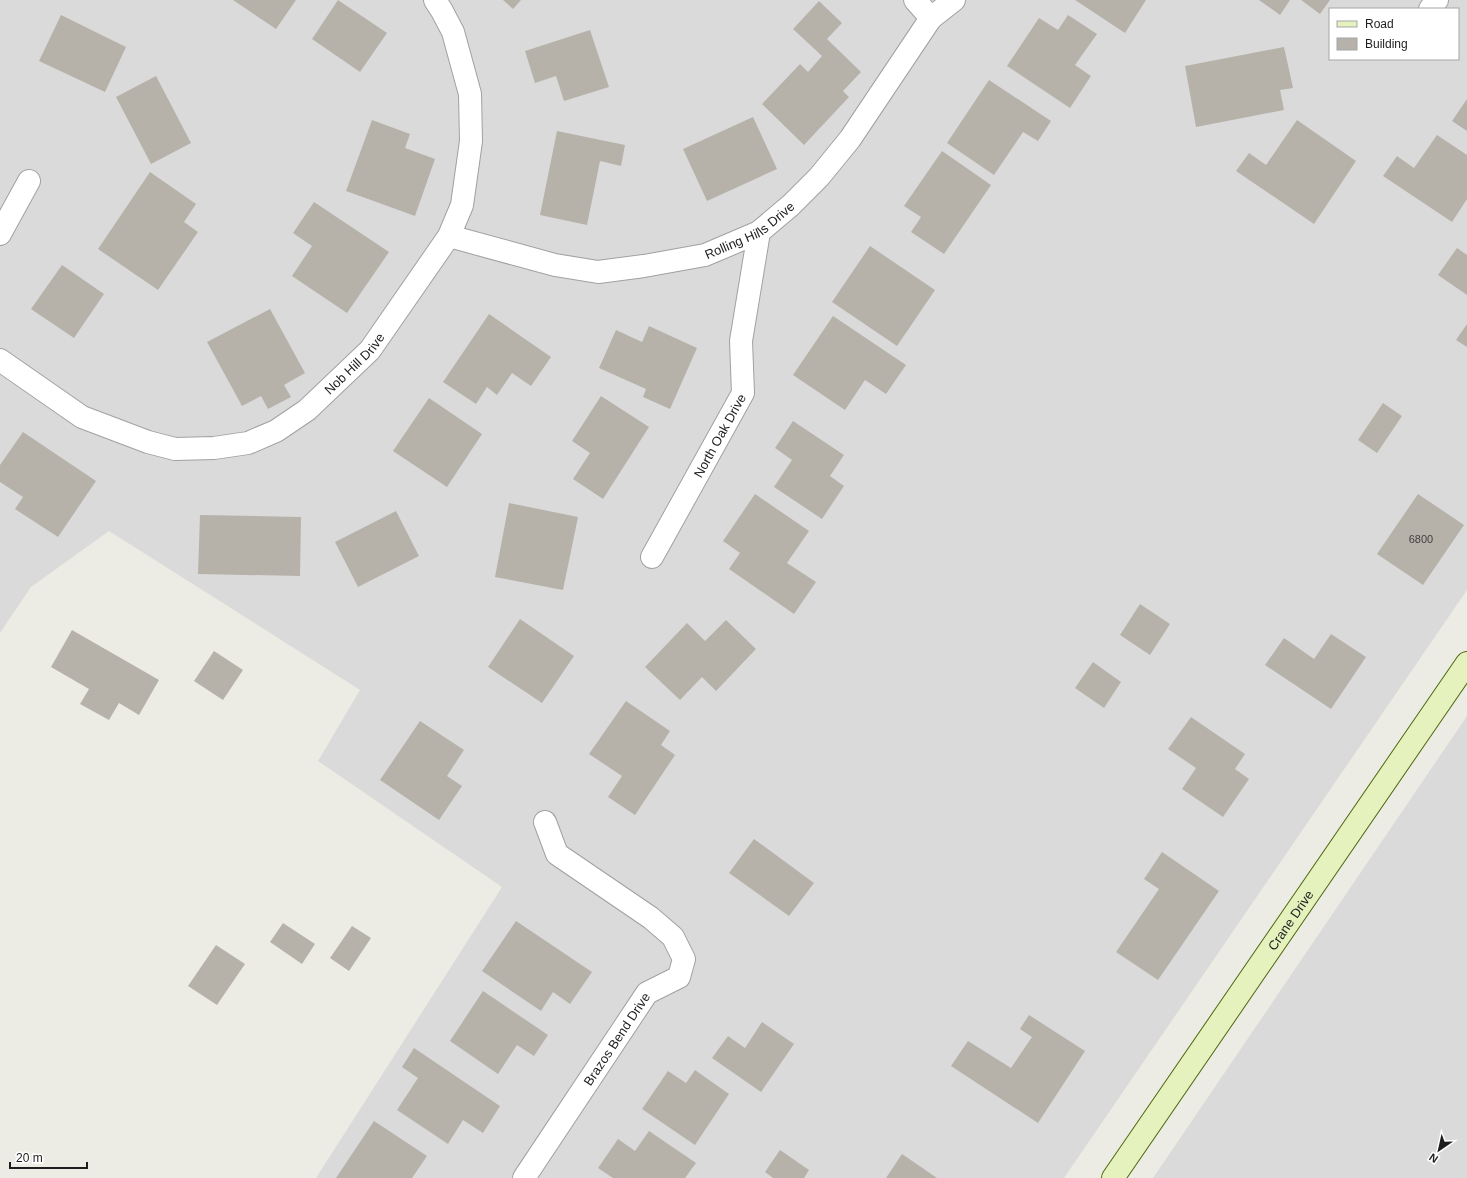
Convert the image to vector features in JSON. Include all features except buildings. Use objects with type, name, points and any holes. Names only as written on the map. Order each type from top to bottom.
[{"type":"street","name":"Nob Hill Drive","points":[[0,360],[82,417],[148,442],[175,449],[214,448],[248,443],[276,431],[307,410],[370,350],[450,236],[462,205],[471,141],[470,94],[453,32],[442,11],[434,0]]},
{"type":"street","points":[[915,0],[931,18]]},
{"type":"street","name":"Rolling Hills Drive","points":[[450,236],[555,265],[598,272],[644,266],[705,255],[759,232],[791,205],[819,176],[850,139],[931,18],[954,0]]},
{"type":"street","points":[[1431,8],[1437,0]]},
{"type":"street","points":[[0,234],[29,181]]},
{"type":"street","name":"North Oak Drive","points":[[652,557],[743,393],[742,341],[759,232]]},
{"type":"street","name":"Crane Drive","points":[[1113,1178],[1467,663]]},
{"type":"street","name":"Brazos Bend Drive","points":[[524,1178],[647,993],[679,977],[684,959],[673,937],[651,918],[556,854],[545,822]]},
{"type":"shaded area","points":[[0,0],[1467,0],[1467,590],[1064,1178],[316,1178],[502,887],[318,761],[360,690],[109,531],[31,587],[0,633]]},
{"type":"shaded area","points":[[1467,716],[1467,1178],[1153,1178]]}]
